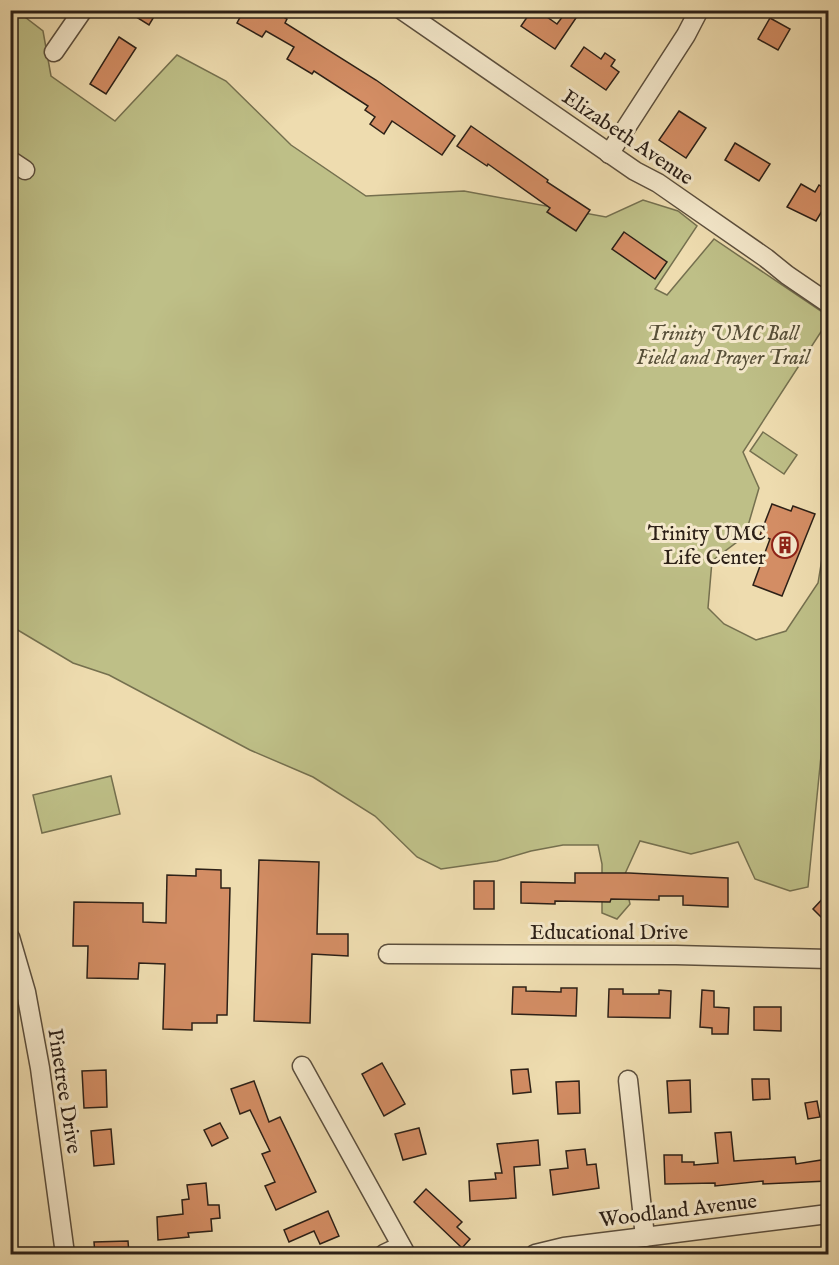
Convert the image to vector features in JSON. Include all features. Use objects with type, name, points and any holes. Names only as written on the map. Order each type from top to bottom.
[{"type":"street","points":[[54,52],[83,10]]},
{"type":"street","name":"Elizabeth Avenue","points":[[402,10],[609,154],[658,183],[787,275],[827,298]]},
{"type":"street","points":[[609,154],[686,35],[699,10]]},
{"type":"street","name":"Pinetree Drive","points":[[10,937],[26,992],[40,1068],[65,1254]]},
{"type":"street","name":"Educational Drive","points":[[388,954],[676,955],[828,959]]},
{"type":"street","points":[[302,1066],[403,1250],[384,1254]]},
{"type":"street","points":[[628,1080],[645,1237]]},
{"type":"street","name":"Woodland Avenue","points":[[535,1254],[564,1247],[828,1214]]},
{"type":"green space","name":"Trinity UMC Ball Field and Prayer Trail","points":[[11,11],[17,11],[43,31],[51,76],[115,121],[177,55],[226,81],[291,145],[366,196],[464,191],[606,217],[643,200],[678,211],[697,226],[655,289],[667,295],[714,239],[828,316],[828,321],[743,452],[759,488],[745,536],[712,561],[708,608],[724,624],[756,640],[786,631],[818,583],[828,532],[828,734],[822,746],[808,887],[790,891],[755,879],[738,842],[691,854],[640,841],[624,876],[630,904],[617,919],[602,913],[602,864],[598,845],[563,845],[497,861],[441,869],[417,857],[375,816],[313,777],[250,750],[109,675],[73,663],[11,626]]},
{"type":"green space","points":[[763,432],[797,455],[784,474],[750,451]]},
{"type":"green space","points":[[111,776],[120,814],[42,833],[33,795]]},
{"type":"building","points":[[125,10],[158,10],[149,25]]},
{"type":"building","points":[[244,10],[272,10],[287,19],[285,23],[376,80],[455,136],[442,155],[392,121],[384,134],[370,124],[375,117],[365,110],[368,106],[314,71],[312,74],[287,59],[294,47],[266,31],[262,37],[237,23]]},
{"type":"building","points":[[532,10],[537,10],[557,24],[566,12],[576,18],[555,49],[521,26]]},
{"type":"building","points":[[770,18],[790,29],[778,50],[758,39]]},
{"type":"building","points":[[119,37],[136,48],[106,94],[90,84]]},
{"type":"building","points":[[584,47],[601,59],[605,53],[615,60],[611,66],[619,72],[606,90],[571,66]]},
{"type":"building","points":[[679,111],[706,128],[686,158],[659,140]]},
{"type":"building","points":[[471,126],[548,180],[547,182],[590,210],[576,231],[547,212],[550,208],[488,164],[487,166],[457,146]]},
{"type":"building","points":[[735,143],[770,164],[759,181],[725,160]]},
{"type":"building","points":[[801,184],[815,192],[819,185],[828,191],[828,201],[816,221],[787,207]]},
{"type":"building","points":[[624,232],[667,262],[655,279],[612,249]]},
{"type":"building","name":"Trinity UMC Life Center","points":[[772,504],[791,511],[793,506],[815,514],[782,596],[753,585],[770,539],[760,535]]},
{"type":"building","points":[[259,860],[319,862],[317,934],[348,934],[348,956],[312,954],[310,1023],[254,1021]]},
{"type":"building","points":[[196,869],[221,870],[221,888],[230,888],[227,1015],[217,1015],[217,1023],[192,1023],[192,1030],[163,1029],[165,964],[139,963],[138,979],[87,978],[88,946],[73,946],[74,902],[143,903],[143,922],[166,923],[167,875],[196,876]]},
{"type":"building","points":[[575,873],[728,878],[728,907],[683,905],[683,896],[659,896],[659,900],[611,899],[610,902],[521,903],[521,882],[575,883]]},
{"type":"building","points":[[474,881],[494,881],[494,909],[474,909]]},
{"type":"building","points":[[828,893],[828,924],[813,909]]},
{"type":"building","points":[[513,987],[526,987],[526,991],[561,992],[561,988],[577,988],[576,1016],[512,1014]]},
{"type":"building","points":[[609,989],[623,989],[623,994],[659,994],[659,990],[671,991],[670,1018],[608,1017]]},
{"type":"building","points":[[702,990],[714,991],[714,1007],[729,1008],[728,1034],[712,1034],[712,1028],[700,1027]]},
{"type":"building","points":[[754,1007],[781,1007],[781,1031],[754,1030]]},
{"type":"building","points":[[382,1063],[405,1104],[384,1116],[362,1074]]},
{"type":"building","points":[[528,1069],[531,1092],[513,1094],[511,1070]]},
{"type":"building","points":[[106,1070],[107,1107],[84,1108],[82,1071]]},
{"type":"building","points":[[752,1079],[769,1079],[770,1099],[753,1100]]},
{"type":"building","points":[[690,1080],[691,1112],[669,1113],[667,1081]]},
{"type":"building","points":[[254,1081],[269,1122],[280,1117],[316,1192],[276,1210],[265,1186],[275,1182],[262,1154],[270,1151],[250,1110],[240,1114],[231,1089]]},
{"type":"building","points":[[579,1081],[580,1113],[558,1114],[556,1082]]},
{"type":"building","points":[[817,1101],[820,1117],[808,1119],[805,1103]]},
{"type":"building","points":[[220,1123],[228,1138],[212,1146],[204,1130]]},
{"type":"building","points":[[419,1128],[426,1154],[403,1160],[395,1134]]},
{"type":"building","points":[[111,1129],[114,1164],[94,1166],[91,1131]]},
{"type":"building","points":[[731,1132],[734,1161],[795,1157],[796,1164],[828,1159],[828,1181],[763,1184],[763,1181],[715,1186],[715,1183],[665,1184],[664,1155],[682,1155],[682,1162],[694,1162],[694,1165],[718,1163],[715,1133]]},
{"type":"building","points":[[538,1140],[540,1165],[514,1167],[516,1198],[470,1201],[469,1181],[496,1179],[495,1173],[502,1173],[497,1144]]},
{"type":"building","points":[[585,1149],[587,1165],[596,1164],[599,1188],[553,1195],[550,1170],[568,1168],[566,1151]]},
{"type":"building","points":[[206,1183],[208,1205],[219,1205],[220,1218],[211,1219],[212,1231],[188,1233],[189,1237],[158,1240],[157,1217],[183,1214],[182,1200],[189,1199],[187,1185]]},
{"type":"building","points":[[426,1189],[462,1222],[457,1227],[470,1239],[462,1248],[414,1202]]},
{"type":"building","points":[[328,1211],[339,1236],[320,1244],[314,1231],[289,1242],[284,1230]]},
{"type":"building","points":[[128,1241],[129,1254],[95,1254],[94,1242]]},
{"type":"place","name":"Trinity UMC Life Center","points":[[785,545]]}]
